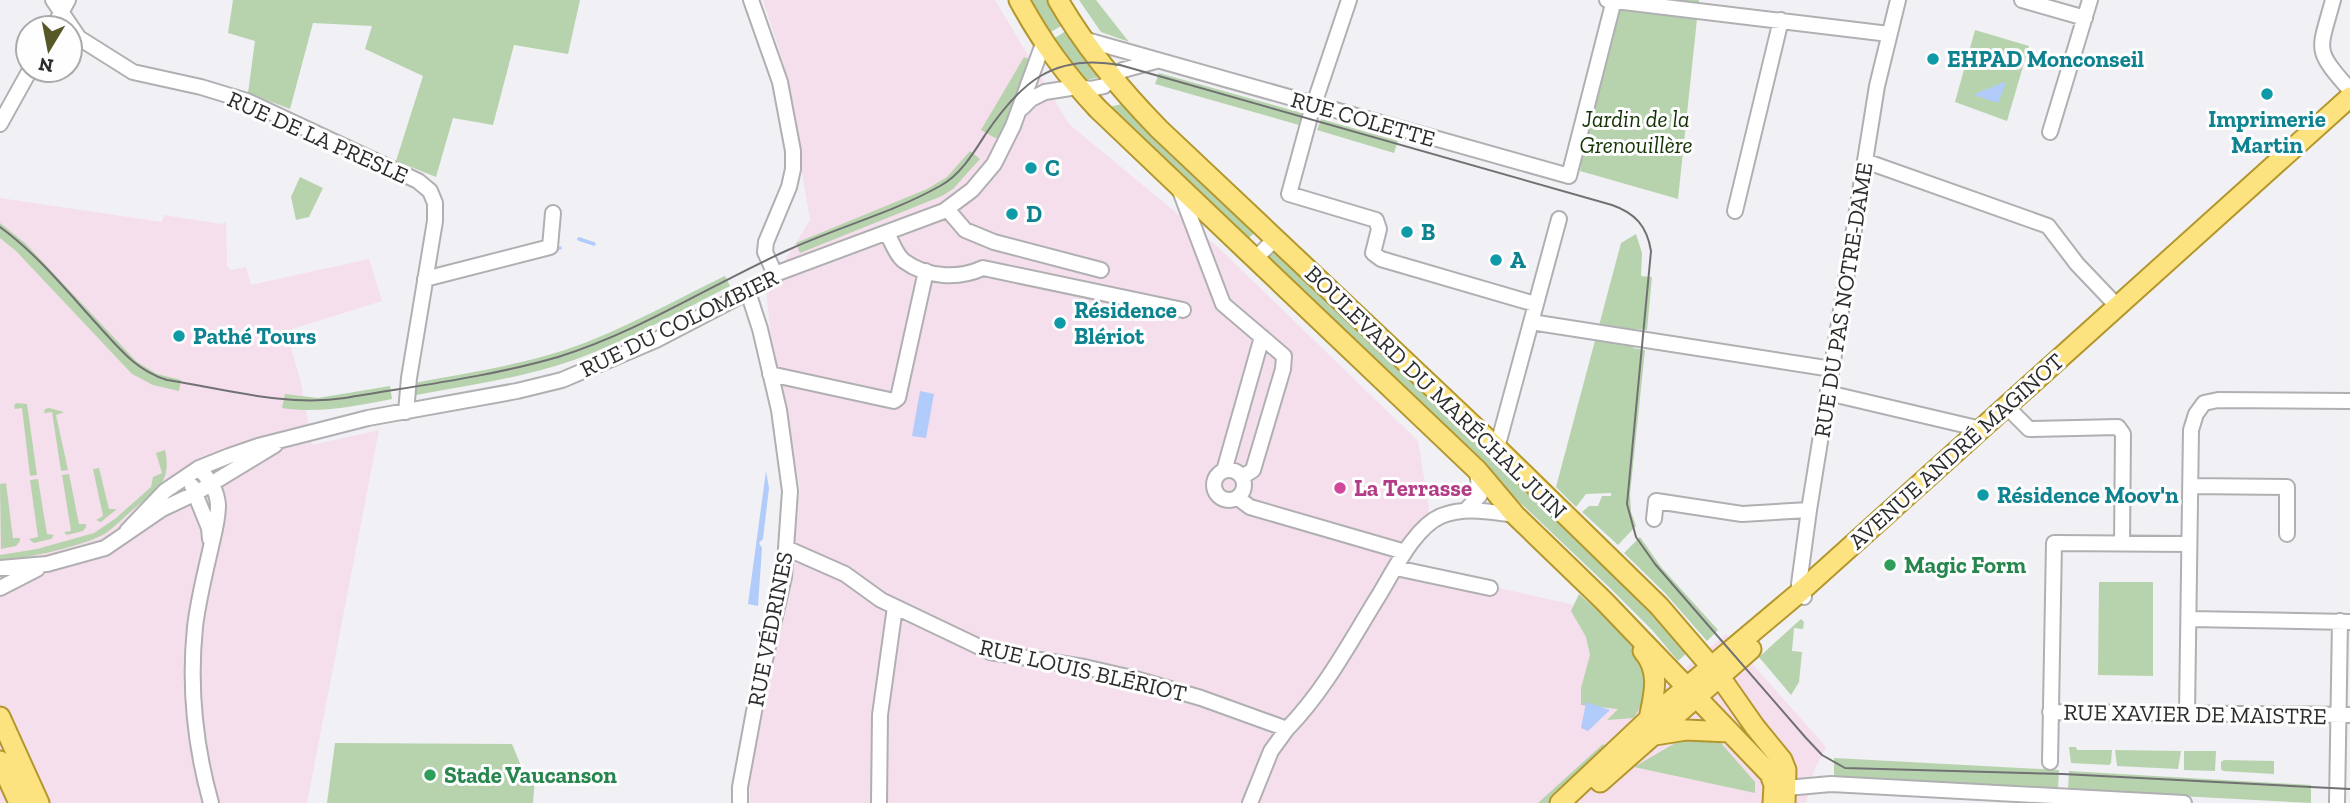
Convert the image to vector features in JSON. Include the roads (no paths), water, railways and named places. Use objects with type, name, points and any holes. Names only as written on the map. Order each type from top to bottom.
[{"type":"main road","name":"BOULEVARD DU MARÉCHAL JUIN","points":[[1019,0],[1043,44],[1077,87],[1254,260],[1477,470],[1516,515],[1604,601],[1623,613],[1676,664],[1704,682]]},
{"type":"main road","name":"BOULEVARD DU MARÉCHAL JUIN","points":[[1058,0],[1112,77],[1158,129],[1641,587],[1704,682]]},
{"type":"main road","name":"AVENUE ANDRÉ MAGINOT","points":[[1803,596],[1981,429],[2009,409],[2117,306],[2350,97]]},
{"type":"main road","name":"AVENUE ANDRÉ MAGINOT","points":[[1560,803],[1803,596],[2009,409],[2350,108]]},
{"type":"main road","name":"BOULEVARD DU MARÉCHAL JUIN","points":[[1604,601],[1649,657],[1655,675],[1651,727]]},
{"type":"main road","points":[[1704,682],[1755,727],[1782,760],[1786,770],[1780,795]]},
{"type":"main road","points":[[1704,682],[1729,732],[1770,774],[1780,795]]},
{"type":"main road","points":[[0,717],[39,803]]},
{"type":"main road","name":"AVENUE ANDRÉ MAGINOT","points":[[1576,803],[1651,727]]},
{"type":"main road","points":[[1651,727],[1729,732]]},
{"type":"main road","points":[[0,761],[19,803]]},
{"type":"street","points":[[751,0],[780,82],[793,151],[789,187],[766,242],[765,252],[775,274]]},
{"type":"street","points":[[1349,0],[1314,105],[1289,194],[1376,220],[1378,229],[1373,253],[1381,259],[1535,304]]},
{"type":"street","points":[[1607,0],[1889,34]]},
{"type":"street","name":"RUE COLETTE","points":[[1083,39],[1569,176],[1614,0]]},
{"type":"street","name":"RUE DU PAS NOTRE-DAME","points":[[1803,596],[1800,570],[1809,510],[1877,86],[1898,0]]},
{"type":"street","points":[[2022,0],[2085,18]]},
{"type":"street","points":[[2050,132],[2090,0]]},
{"type":"street","points":[[2333,0],[2321,50],[2327,64],[2350,90]]},
{"type":"street","points":[[1735,211],[1781,20]]},
{"type":"street","name":"RUE DE LA PRESLE","points":[[84,44],[133,72],[201,87],[247,101],[418,181],[430,191],[435,203],[435,221],[409,378],[406,412]]},
{"type":"street","name":"RUE DU COLOMBIER","points":[[127,531],[165,491],[193,472],[258,446],[368,418],[517,391],[562,380],[656,340],[748,292],[775,274],[947,209],[972,190],[994,164],[1019,111],[1043,44]]},
{"type":"street","points":[[1019,111],[1031,99],[1045,92],[1104,86],[1123,70],[1158,61]]},
{"type":"street","points":[[0,124],[22,84]]},
{"type":"street","points":[[1865,161],[2048,226],[2077,264],[2117,306]]},
{"type":"street","points":[[1178,187],[1223,304],[1284,356],[1283,369],[1253,470],[1242,477]]},
{"type":"street","points":[[947,209],[965,230],[994,242],[1101,270]]},
{"type":"street","points":[[425,279],[550,247],[553,213]]},
{"type":"street","points":[[1497,448],[1559,219]]},
{"type":"street","points":[[887,233],[904,261],[926,271],[959,277],[983,268],[1183,310]]},
{"type":"street","points":[[1254,260],[1275,239]]},
{"type":"street","points":[[770,374],[894,401],[898,398],[926,271]]},
{"type":"street","name":"RUE VÉDRINES","points":[[740,803],[740,787],[758,690],[780,600],[790,491],[779,410],[760,329],[748,292]]},
{"type":"street","points":[[1531,322],[1832,369]]},
{"type":"street","points":[[1224,471],[1233,471],[1242,477],[1244,490],[1238,498],[1228,501],[1216,493],[1214,483],[1224,471],[1262,337]]},
{"type":"street","points":[[1828,393],[1981,429]]},
{"type":"street","points":[[2187,713],[2191,430],[2196,414],[2204,403],[2218,400],[2350,401]]},
{"type":"street","points":[[2009,409],[2029,429],[2118,427],[2123,434],[2122,543]]},
{"type":"street","name":"RUE DU COLOMBIER","points":[[0,568],[47,564],[104,548],[162,509],[195,494],[284,440]]},
{"type":"street","points":[[1466,509],[1480,495],[1477,470]]},
{"type":"street","points":[[193,472],[212,484],[218,506],[216,531],[195,626],[197,747],[211,803]]},
{"type":"street","points":[[193,472],[195,494],[209,528],[211,548]]},
{"type":"street","points":[[2190,486],[2287,487],[2287,534]]},
{"type":"street","points":[[1238,498],[1250,507],[1405,552]]},
{"type":"street","points":[[1654,519],[1656,501],[1742,514],[1809,510]]},
{"type":"street","points":[[1250,803],[1271,751],[1310,704],[1405,552],[1426,526],[1438,517],[1466,509],[1516,515]]},
{"type":"street","points":[[2050,762],[2054,542],[2189,544]]},
{"type":"street","name":"RUE LOUIS BLÉRIOT","points":[[786,548],[845,574],[873,595],[895,607],[990,652],[1084,667],[1132,678],[1200,698],[1287,729]]},
{"type":"street","name":"RUE DU COLOMBIER","points":[[0,588],[47,564]]},
{"type":"street","points":[[1396,568],[1490,588]]},
{"type":"street","points":[[879,803],[880,715],[895,607]]},
{"type":"street","points":[[2189,620],[2345,622],[2345,744],[2337,803]]},
{"type":"street","name":"RUE XAVIER DE MAISTRE","points":[[2050,712],[2345,715]]},
{"type":"street","points":[[1780,795],[1831,784],[2184,803]]},
{"type":"water","points":[[2006,83],[1998,103],[1975,94]]},
{"type":"water","points":[[920,391],[934,394],[926,438],[912,436]]},
{"type":"water","points":[[766,471],[769,488],[763,539],[759,543],[762,548],[758,606],[748,604]]},
{"type":"water","points":[[1586,702],[1610,710],[1588,731],[1581,728]]},
{"type":"waterway","points":[[579,239],[594,244]]},
{"type":"waterway","points":[[551,252],[560,248]]},
{"type":"tram line","points":[[0,227],[38,260],[128,357],[156,376],[278,399],[345,398],[532,364],[617,335],[788,250],[903,204],[940,186],[966,163],[1011,100],[1040,76],[1057,68],[1076,64],[1096,62],[1120,65],[1612,205],[1633,216],[1643,228],[1651,251],[1627,504],[1636,537],[1655,564],[1822,755],[1845,768],[2063,774],[2350,789]]},
{"type":"place","name":"EHPAD Monconseil","points":[[1933,59]]},
{"type":"place","name":"Imprimerie Martin","points":[[2267,94]]},
{"type":"place","name":"C","points":[[1031,168]]},
{"type":"place","name":"D","points":[[1012,214]]},
{"type":"place","name":"B","points":[[1407,232]]},
{"type":"place","name":"A","points":[[1496,260]]},
{"type":"place","name":"Résidence Blériot","points":[[1060,323]]},
{"type":"place","name":"Pathé Tours","points":[[179,336]]},
{"type":"place","name":"La Terrasse","points":[[1340,488]]},
{"type":"place","name":"Résidence Moov'n","points":[[1983,495]]},
{"type":"place","name":"Magic Form","points":[[1890,565]]},
{"type":"place","name":"Stade Vaucanson","points":[[430,775]]},
{"type":"park label","name":"Jardin de la Grenouillère","points":[[1636,132]]}]
